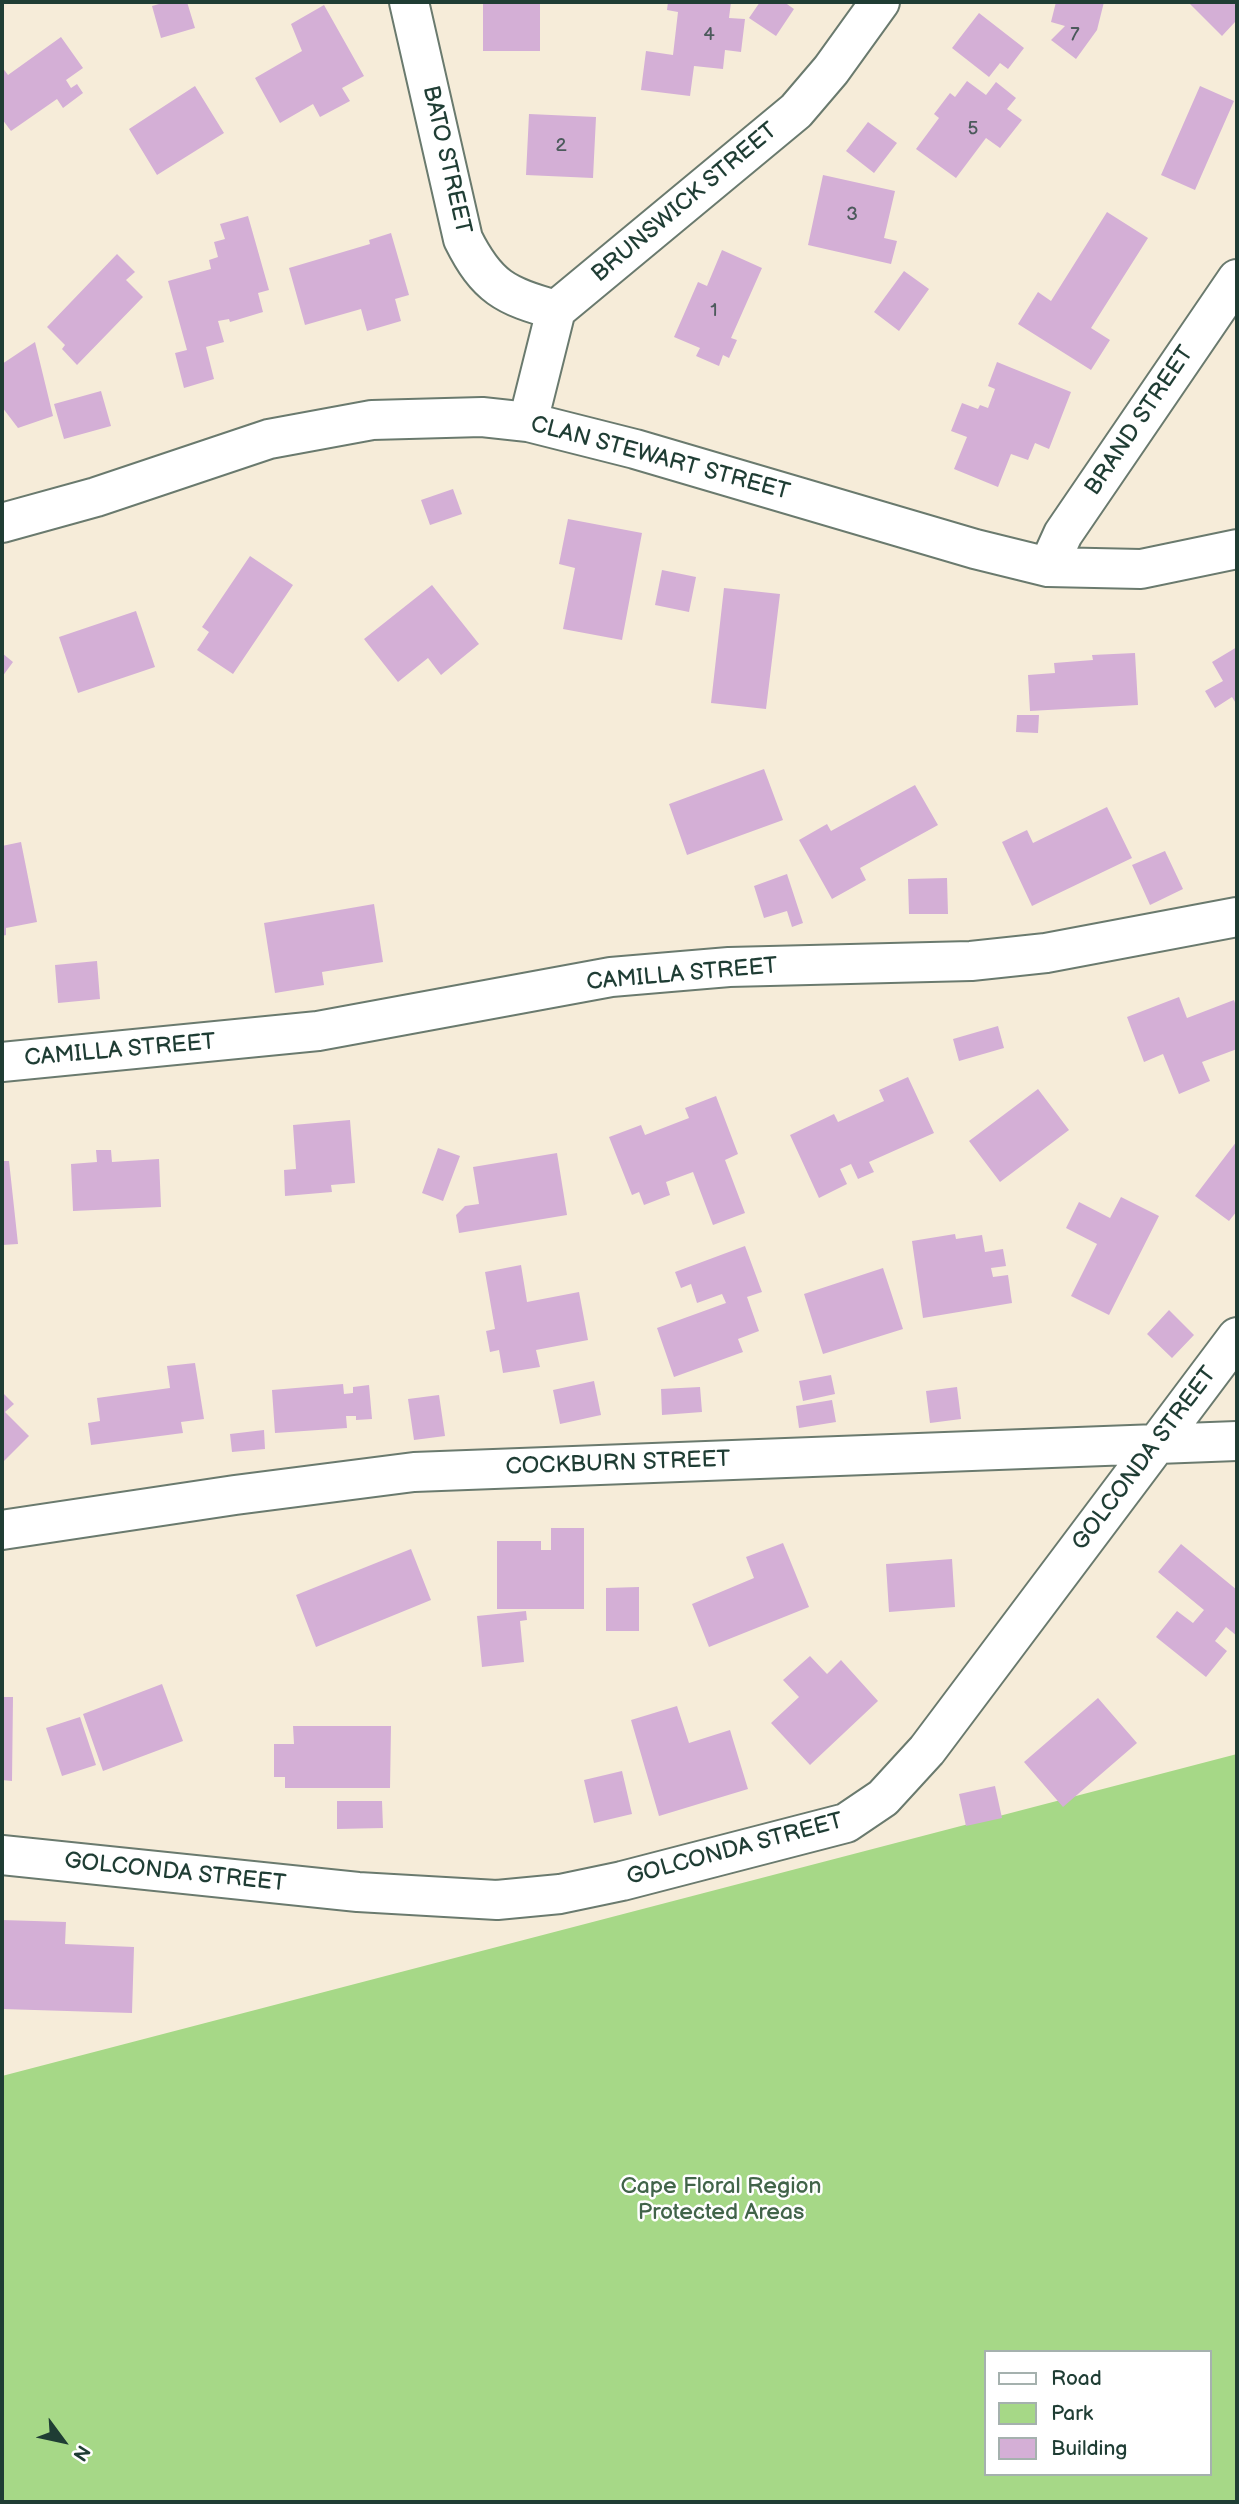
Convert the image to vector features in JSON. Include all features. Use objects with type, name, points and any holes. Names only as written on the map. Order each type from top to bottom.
[{"type":"street","name":"BATO STREET","points":[[409,2],[463,239],[477,267],[495,286],[514,299],[556,310]]},
{"type":"street","name":"BRUNSWICK STREET","points":[[556,310],[796,111],[831,70],[880,2]]},
{"type":"street","name":"BRAND STREET","points":[[1048,567],[1063,534],[1237,279]]},
{"type":"street","points":[[528,422],[556,310]]},
{"type":"street","name":"CLAN STEWART STREET","points":[[2,523],[96,497],[269,439],[372,420],[482,417],[528,422],[635,449],[975,549],[1048,567],[1142,569],[1237,549]]},
{"type":"street","name":"CAMILLA STREET","points":[[2,1062],[318,1031],[611,977],[729,968],[971,961],[1046,953],[1237,917]]},
{"type":"street","name":"GOLCONDA STREET","points":[[2,1855],[358,1892],[497,1900],[560,1894],[622,1881],[846,1823],[883,1798],[927,1750],[1237,1337]]},
{"type":"street","name":"COCKBURN STREET","points":[[2,1530],[235,1494],[414,1472],[1237,1441]]},
{"type":"green space","name":"Cape Floral Region Protected Areas","points":[[1237,1754],[1237,2502],[2,2502],[2,2076]]},
{"type":"building","points":[[166,2],[187,2],[195,28],[161,38],[152,6]]},
{"type":"building","points":[[483,2],[540,2],[540,51],[483,51]]},
{"type":"building","points":[[668,2],[731,2],[729,18],[745,19],[741,52],[725,50],[723,69],[694,66],[690,96],[641,90],[646,51],[673,55],[678,12],[667,10]]},
{"type":"building","points":[[760,2],[784,2],[794,9],[776,36],[749,18]]},
{"type":"building","points":[[1056,2],[1104,2],[1097,30],[1076,59],[1051,40],[1065,26],[1051,22]]},
{"type":"building","points":[[1188,2],[1237,2],[1237,24],[1235,22],[1222,36]]},
{"type":"building","points":[[324,5],[364,76],[342,88],[350,101],[320,117],[313,104],[280,123],[255,78],[302,51],[291,24]]},
{"type":"building","points":[[979,13],[1024,48],[1008,69],[1000,63],[989,77],[952,48]]},
{"type":"building","points":[[61,37],[83,68],[66,80],[71,88],[77,84],[83,93],[63,108],[57,99],[11,131],[2,119],[2,67],[8,75]]},
{"type":"building","points":[[967,81],[986,95],[996,82],[1016,98],[1007,109],[1022,120],[1000,148],[986,138],[956,178],[916,149],[939,118],[934,114],[950,93],[955,97]]},
{"type":"building","points":[[195,86],[224,133],[157,175],[129,129]]},
{"type":"building","points":[[1200,86],[1234,101],[1195,190],[1161,175]]},
{"type":"building","points":[[529,114],[596,117],[593,178],[526,175]]},
{"type":"building","points":[[868,122],[897,143],[874,173],[846,151]]},
{"type":"building","points":[[823,175],[895,191],[884,238],[897,241],[891,264],[808,245]]},
{"type":"building","points":[[1107,212],[1148,238],[1091,328],[1110,340],[1091,370],[1018,324],[1038,292],[1051,301]]},
{"type":"building","points":[[248,216],[269,290],[258,293],[263,312],[230,322],[229,319],[218,321],[224,342],[206,347],[214,379],[184,388],[175,353],[187,350],[168,281],[211,269],[209,260],[218,257],[214,242],[225,239],[220,224]]},
{"type":"building","points":[[391,233],[409,295],[395,299],[401,321],[367,331],[361,309],[305,325],[289,268],[370,244],[369,240]]},
{"type":"building","points":[[722,250],[762,268],[731,338],[737,340],[729,358],[723,355],[719,366],[696,356],[700,348],[674,337],[698,282],[707,286]]},
{"type":"building","points":[[117,254],[135,272],[126,280],[143,297],[77,365],[62,349],[65,345],[47,327]]},
{"type":"building","points":[[904,271],[929,289],[899,331],[874,312]]},
{"type":"building","points":[[35,342],[53,416],[18,428],[2,407],[2,364]]},
{"type":"building","points":[[997,362],[1071,392],[1049,449],[1035,443],[1028,460],[1011,454],[998,487],[954,469],[967,437],[951,431],[962,403],[978,409],[980,405],[988,408],[995,389],[988,386]]},
{"type":"building","points":[[101,391],[111,426],[64,439],[54,404]]},
{"type":"building","points":[[453,489],[462,514],[430,525],[421,500]]},
{"type":"building","points":[[568,519],[642,533],[622,640],[563,629],[575,568],[559,564]]},
{"type":"building","points":[[250,556],[293,585],[233,674],[197,650],[209,632],[202,627]]},
{"type":"building","points":[[662,570],[696,577],[689,612],[655,605]]},
{"type":"building","points":[[432,585],[479,644],[441,675],[428,658],[398,682],[364,639]]},
{"type":"building","points":[[724,588],[780,594],[766,709],[711,703]]},
{"type":"building","points":[[136,611],[155,667],[78,693],[59,637]]},
{"type":"building","points":[[1237,647],[1237,705],[1232,697],[1215,708],[1205,691],[1223,681],[1212,662]]},
{"type":"building","points":[[2,653],[13,662],[2,677]]},
{"type":"building","points":[[1135,653],[1138,705],[1030,711],[1028,675],[1055,673],[1054,663],[1093,660],[1092,655]]},
{"type":"building","points":[[1017,715],[1039,715],[1038,733],[1016,732]]},
{"type":"building","points":[[764,769],[783,820],[687,855],[669,804]]},
{"type":"building","points":[[915,785],[938,825],[860,868],[866,880],[832,899],[799,840],[827,824],[831,831]]},
{"type":"building","points":[[1107,807],[1132,858],[1032,906],[1002,842],[1027,830],[1033,843]]},
{"type":"building","points":[[21,842],[37,922],[6,928],[6,935],[2,936],[2,846]]},
{"type":"building","points":[[1165,851],[1183,889],[1150,905],[1132,865]]},
{"type":"building","points":[[787,874],[803,923],[792,927],[787,911],[764,918],[754,886]]},
{"type":"building","points":[[947,878],[948,914],[909,914],[908,879]]},
{"type":"building","points":[[374,904],[383,962],[322,972],[324,985],[275,993],[264,923]]},
{"type":"building","points":[[97,961],[100,999],[58,1003],[55,965]]},
{"type":"building","points":[[1179,997],[1187,1018],[1234,1000],[1237,1009],[1237,1049],[1202,1062],[1210,1081],[1179,1094],[1163,1054],[1144,1062],[1127,1017]]},
{"type":"building","points":[[998,1026],[1004,1048],[959,1061],[953,1039]]},
{"type":"building","points":[[908,1077],[934,1133],[869,1162],[874,1172],[858,1179],[851,1164],[840,1169],[847,1184],[819,1198],[790,1135],[834,1114],[838,1122],[884,1101],[879,1090]]},
{"type":"building","points":[[1038,1089],[1069,1130],[1000,1182],[969,1141]]},
{"type":"building","points":[[716,1096],[738,1154],[725,1160],[745,1213],[713,1225],[693,1172],[666,1182],[670,1195],[644,1205],[639,1192],[632,1195],[609,1137],[641,1125],[645,1135],[689,1118],[685,1108]]},
{"type":"building","points":[[350,1120],[355,1183],[331,1185],[332,1192],[285,1196],[284,1170],[296,1169],[293,1125]]},
{"type":"building","points":[[1237,1141],[1237,1211],[1229,1221],[1195,1196]]},
{"type":"building","points":[[438,1148],[460,1156],[443,1201],[422,1193]]},
{"type":"building","points":[[96,1150],[111,1150],[112,1162],[159,1159],[161,1207],[73,1211],[71,1164],[97,1162]]},
{"type":"building","points":[[557,1153],[567,1215],[459,1233],[456,1215],[465,1206],[479,1204],[473,1167]]},
{"type":"building","points":[[2,1161],[9,1161],[18,1244],[2,1245]]},
{"type":"building","points":[[1121,1197],[1159,1216],[1109,1315],[1071,1296],[1097,1244],[1066,1228],[1079,1202],[1110,1218]]},
{"type":"building","points":[[955,1234],[956,1239],[982,1235],[985,1252],[1003,1249],[1006,1266],[991,1268],[993,1277],[1008,1275],[1012,1303],[923,1318],[912,1241]]},
{"type":"building","points":[[745,1246],[762,1292],[747,1297],[759,1331],[738,1339],[743,1352],[674,1377],[657,1328],[726,1303],[722,1294],[697,1303],[691,1284],[681,1288],[675,1272]]},
{"type":"building","points":[[521,1265],[527,1302],[579,1292],[588,1340],[536,1350],[540,1367],[503,1373],[499,1350],[490,1352],[486,1331],[495,1329],[485,1272]]},
{"type":"building","points":[[883,1268],[903,1329],[823,1354],[804,1294]]},
{"type":"building","points":[[1169,1310],[1194,1335],[1172,1358],[1147,1334]]},
{"type":"building","points":[[195,1363],[204,1419],[181,1422],[183,1433],[91,1445],[88,1423],[100,1421],[97,1398],[170,1388],[167,1366]]},
{"type":"building","points":[[831,1375],[835,1394],[803,1401],[799,1381]]},
{"type":"building","points":[[594,1381],[601,1415],[560,1424],[553,1390]]},
{"type":"building","points":[[343,1384],[344,1394],[353,1393],[353,1387],[369,1385],[372,1419],[356,1420],[356,1416],[346,1416],[347,1428],[275,1433],[272,1390]]},
{"type":"building","points":[[700,1387],[702,1412],[662,1415],[661,1389]]},
{"type":"building","points":[[957,1387],[961,1419],[930,1423],[926,1391]]},
{"type":"building","points":[[2,1392],[14,1404],[5,1412],[29,1436],[4,1461]]},
{"type":"building","points":[[439,1395],[445,1436],[414,1440],[408,1399]]},
{"type":"building","points":[[832,1400],[836,1422],[799,1428],[796,1406]]},
{"type":"building","points":[[264,1430],[265,1449],[232,1452],[230,1434]]},
{"type":"building","points":[[551,1528],[584,1528],[584,1609],[497,1609],[497,1541],[541,1541],[541,1550],[551,1550]]},
{"type":"building","points":[[783,1543],[809,1607],[709,1647],[692,1604],[754,1578],[746,1557]]},
{"type":"building","points":[[1181,1544],[1237,1590],[1237,1636],[1226,1627],[1215,1641],[1227,1651],[1206,1677],[1156,1637],[1177,1611],[1193,1623],[1204,1610],[1158,1572]]},
{"type":"building","points":[[411,1549],[431,1600],[316,1647],[296,1595]]},
{"type":"building","points":[[952,1559],[955,1607],[889,1612],[886,1564]]},
{"type":"building","points":[[639,1587],[639,1631],[606,1631],[606,1588]]},
{"type":"building","points":[[526,1611],[527,1620],[520,1621],[524,1662],[482,1667],[477,1616]]},
{"type":"building","points":[[810,1656],[827,1674],[841,1660],[878,1701],[810,1765],[771,1723],[799,1697],[783,1680]]},
{"type":"building","points":[[162,1684],[183,1741],[103,1771],[83,1714]]},
{"type":"building","points":[[2,1697],[13,1697],[12,1781],[2,1780]]},
{"type":"building","points":[[1098,1698],[1137,1743],[1063,1807],[1024,1762]]},
{"type":"building","points":[[677,1706],[689,1743],[730,1730],[748,1789],[659,1816],[631,1720]]},
{"type":"building","points":[[80,1717],[96,1765],[62,1776],[46,1728]]},
{"type":"building","points":[[293,1726],[391,1726],[390,1788],[285,1788],[285,1777],[274,1777],[274,1744],[294,1744]]},
{"type":"building","points":[[622,1771],[632,1814],[594,1823],[584,1780]]},
{"type":"building","points":[[995,1786],[1002,1818],[966,1826],[959,1794]]},
{"type":"building","points":[[337,1801],[382,1801],[383,1828],[337,1829]]},
{"type":"building","points":[[2,1920],[66,1922],[65,1944],[134,1947],[132,2013],[2,2009]]}]
